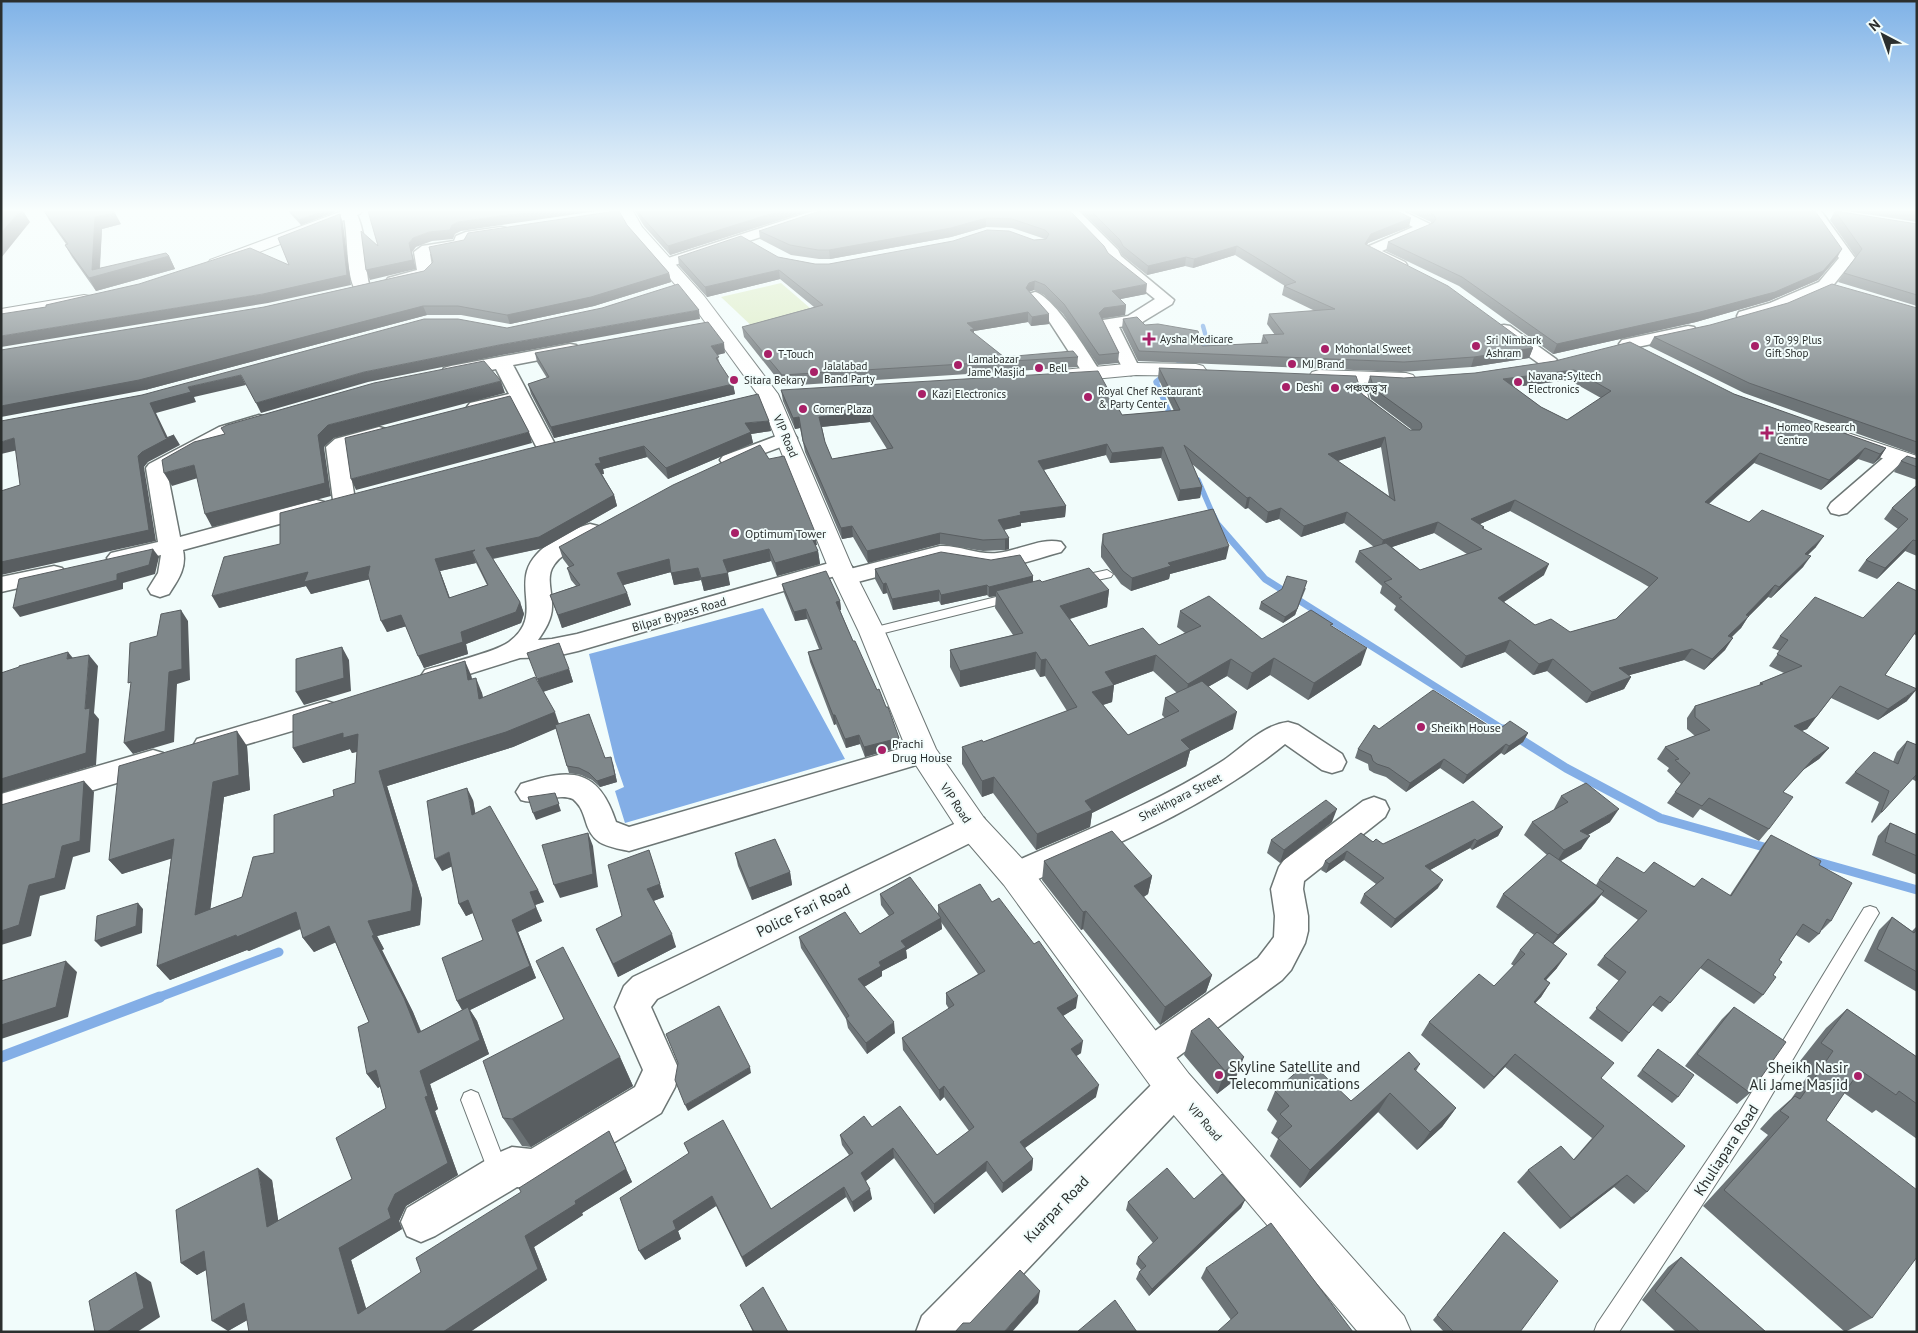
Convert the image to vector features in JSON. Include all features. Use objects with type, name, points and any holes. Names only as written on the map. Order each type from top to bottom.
[{"type":"street","points":[[357,273],[362,288]]},
{"type":"street","points":[[344,293],[420,273]]},
{"type":"street","name":"VIP Road","points":[[672,273],[678,287],[706,324],[768,395],[843,573],[872,632],[923,753],[973,827],[1016,874],[1175,1087],[1388,1332]]},
{"type":"street","points":[[1132,273],[1166,300],[1133,320],[1110,324],[1133,369]]},
{"type":"street","points":[[1733,319],[1776,307],[1825,285],[1835,273]]},
{"type":"street","points":[[1825,285],[1843,290]]},
{"type":"street","points":[[1,314],[67,304],[96,297]]},
{"type":"street","points":[[1035,297],[1055,318],[1093,374]]},
{"type":"street","points":[[1490,319],[1559,361]]},
{"type":"street","points":[[1619,346],[1708,327]]},
{"type":"street","points":[[1619,346],[1653,357]]},
{"type":"street","points":[[434,376],[585,347]]},
{"type":"street","points":[[1520,367],[1559,361]]},
{"type":"street","points":[[502,362],[520,397],[556,445],[524,453]]},
{"type":"street","points":[[1044,377],[1133,369],[1214,371]]},
{"type":"street","points":[[1300,375],[1401,380],[1427,378]]},
{"type":"street","points":[[456,413],[520,397]]},
{"type":"street","points":[[160,590],[170,573],[173,558],[156,468],[226,431],[279,415]]},
{"type":"street","points":[[1,585],[170,546],[353,498],[336,447],[348,441],[401,427]]},
{"type":"street","points":[[1830,433],[1917,464]]},
{"type":"street","points":[[712,468],[787,438]]},
{"type":"street","points":[[1839,508],[1896,457]]},
{"type":"street","points":[[517,649],[536,624],[540,607],[539,570],[544,561],[553,553],[612,519]]},
{"type":"street","name":"Bilpar Bypass Road","points":[[410,684],[517,649],[552,648],[578,642],[843,573],[954,552],[982,560],[995,560],[1053,548]]},
{"type":"street","points":[[1,806],[344,705]]},
{"type":"street","name":"Sheikhpara Street","points":[[1016,874],[1185,797],[1226,773],[1279,732],[1288,732],[1332,762]]},
{"type":"street","points":[[531,792],[552,787],[573,786],[586,791],[595,805],[606,831],[615,836],[628,838],[923,753]]},
{"type":"street","points":[[1151,1055],[1270,969],[1282,956],[1289,941],[1292,925],[1286,886],[1289,876],[1295,868],[1374,809]]},
{"type":"street","name":"Police Fari Road","points":[[499,1174],[512,1167],[519,1166],[527,1170],[537,1168],[648,1100],[660,1078],[660,1070],[633,1007],[636,997],[644,988],[973,827]]},
{"type":"street","name":"Kuarpar Road","points":[[938,1332],[1175,1087]]},
{"type":"street","points":[[421,1222],[499,1174]]},
{"type":"lane","points":[[1358,378],[1364,401],[1380,413]]},
{"type":"lane","points":[[1069,583],[1107,574]]},
{"type":"lane","points":[[872,632],[1022,594]]},
{"type":"lane","name":"Khuliapara Road","points":[[1606,1332],[1746,1120],[1870,913]]},
{"type":"lane","points":[[471,1100],[499,1174]]},
{"type":"green space","points":[[781,283],[818,315],[756,330],[721,297]]},
{"type":"water","points":[[763,608],[845,759],[625,823],[615,791],[624,787],[615,761],[589,654]]},
{"type":"building","points":[[86,273],[106,273],[89,278]]},
{"type":"building","points":[[172,273],[347,273],[347,275],[263,294],[1,336],[1,314],[46,307],[46,305],[139,284]]},
{"type":"building","points":[[414,273],[668,273],[591,297],[507,315],[458,306],[423,306],[139,380],[1,406],[1,350],[264,307]]},
{"type":"building","points":[[693,273],[765,273],[705,287]]},
{"type":"building","points":[[783,273],[1133,273],[1147,284],[1112,291],[1126,305],[1104,308],[1099,313],[1119,353],[1099,355],[1064,304],[1045,285],[1035,281],[1029,283],[1026,288],[1049,314],[1032,317],[1028,312],[967,323],[974,329],[970,330],[1004,357],[1073,351],[1078,357],[782,375],[742,327],[823,305]]},
{"type":"building","points":[[1282,273],[1423,273],[1448,286],[1533,348],[1474,357],[1404,362],[1139,351],[1123,319],[1137,317],[1145,325],[1158,324],[1198,331],[1202,346],[1268,343],[1263,335],[1284,334],[1269,314],[1335,309],[1284,286],[1296,282]]},
{"type":"building","points":[[1454,273],[1818,273],[1775,292],[1700,312],[1557,344]]},
{"type":"building","points":[[1845,273],[1917,273],[1917,295]]},
{"type":"building","points":[[678,284],[699,310],[499,345],[364,372],[256,403],[241,375],[188,387],[191,392],[150,403],[166,438],[174,435],[138,456],[149,530],[1,562],[1,491],[20,485],[14,438],[1,442],[1,421],[142,395],[424,319],[458,319],[507,328],[602,308]]},
{"type":"building","points":[[1832,284],[1917,308],[1917,442],[1749,383],[1654,337],[1710,325],[1788,303]]},
{"type":"building","points":[[708,322],[724,343],[711,346],[719,357],[716,358],[733,384],[551,427],[528,384],[549,377],[535,353]]},
{"type":"building","points":[[1630,342],[1734,394],[1886,448],[1880,454],[1865,448],[1829,480],[1760,453],[1705,502],[1749,522],[1762,510],[1824,536],[1805,554],[1811,556],[1779,587],[1775,585],[1746,615],[1749,616],[1728,636],[1733,638],[1712,659],[1692,649],[1619,668],[1631,677],[1592,692],[1553,659],[1539,664],[1510,640],[1466,656],[1399,598],[1402,597],[1384,582],[1392,579],[1359,551],[1386,543],[1420,570],[1482,549],[1438,522],[1383,540],[1347,512],[1304,526],[1281,508],[1268,512],[1250,497],[1247,498],[1184,445],[1202,487],[1180,490],[1163,447],[1112,453],[1107,444],[1038,461],[1066,506],[1020,512],[1021,515],[998,520],[1009,538],[983,540],[940,533],[867,551],[852,526],[841,528],[803,441],[799,417],[793,418],[781,390],[1098,371],[1122,415],[1180,410],[1159,368],[1356,376],[1362,394],[1410,430],[1420,430],[1422,427],[1421,423],[1374,389],[1370,376],[1404,378],[1475,373],[1555,361]],"holes":[[[1574,370],[1611,391],[1567,420],[1541,407],[1503,379]],[[870,411],[893,448],[832,459],[825,442],[819,417]],[[1385,437],[1395,501],[1328,454]],[[1515,500],[1658,578],[1616,619],[1570,632],[1551,619],[1535,625],[1498,598],[1549,564],[1482,528],[1484,527],[1471,519]]]},
{"type":"building","points":[[484,361],[501,381],[328,425],[318,435],[325,483],[205,514],[194,465],[164,473],[162,460],[194,442],[225,434],[221,428],[227,425],[374,383]]},
{"type":"building","points":[[758,394],[769,421],[745,423],[751,432],[666,468],[644,446],[599,458],[601,463],[595,464],[614,495],[539,537],[486,548],[520,602],[516,612],[461,632],[463,642],[418,656],[401,615],[381,621],[368,575],[370,566],[304,582],[308,572],[212,596],[224,557],[280,544],[280,513],[527,449]],"holes":[[[475,550],[472,552],[488,585],[449,598],[435,559]]]},
{"type":"building","points":[[510,396],[529,432],[351,479],[345,438]]},
{"type":"building","points":[[760,445],[769,459],[784,456],[815,532],[810,534],[818,551],[775,563],[769,549],[723,560],[728,573],[701,578],[698,568],[671,573],[669,559],[617,573],[627,593],[558,615],[550,595],[580,585],[567,568],[574,565],[559,547],[673,485]]},
{"type":"building","points":[[1907,456],[1917,459],[1917,467],[1901,461]]},
{"type":"building","points":[[1917,485],[1917,541],[1913,540],[1885,568],[1866,560],[1908,519],[1892,508]]},
{"type":"building","points":[[1213,509],[1229,546],[1168,563],[1171,566],[1132,578],[1123,571],[1103,544],[1103,534]]},
{"type":"building","points":[[153,549],[149,565],[117,574],[117,580],[13,608],[19,579]]},
{"type":"building","points":[[941,552],[991,560],[1020,555],[1033,576],[989,587],[987,585],[941,595],[939,590],[892,599],[886,583],[883,584],[875,569]]},
{"type":"building","points":[[1089,568],[1109,590],[1060,606],[1089,646],[1143,628],[1159,645],[1201,626],[1180,611],[1209,596],[1262,639],[1311,610],[1333,624],[1330,625],[1367,648],[1314,683],[1274,658],[1252,673],[1231,659],[1188,684],[1156,655],[1105,672],[1114,685],[1092,692],[1128,735],[1179,711],[1165,698],[1202,681],[1237,712],[1181,740],[1190,749],[1085,801],[1092,810],[1037,834],[994,777],[982,781],[962,747],[982,740],[983,742],[1077,707],[1046,659],[1041,660],[1036,652],[960,671],[950,650],[1023,633],[996,591],[1040,580],[1042,582]]},
{"type":"building","points":[[826,571],[840,601],[836,602],[853,641],[855,641],[877,690],[879,689],[886,707],[888,707],[899,738],[864,747],[859,735],[845,739],[835,715],[833,715],[808,652],[822,649],[806,609],[794,612],[782,584]]},
{"type":"building","points":[[1287,576],[1307,581],[1297,609],[1285,617],[1261,602],[1282,589]]},
{"type":"building","points":[[1898,582],[1917,591],[1917,630],[1885,675],[1917,689],[1888,709],[1840,686],[1816,717],[1794,726],[1829,748],[1813,759],[1783,792],[1793,797],[1769,829],[1709,798],[1702,806],[1675,792],[1690,773],[1675,760],[1679,759],[1665,747],[1710,730],[1695,717],[1695,706],[1763,684],[1760,683],[1802,666],[1777,654],[1788,640],[1780,636],[1815,597],[1863,618]]},
{"type":"building","points":[[181,610],[182,669],[169,672],[165,731],[124,743],[131,682],[128,683],[130,643],[157,636],[161,614]]},
{"type":"building","points":[[559,643],[569,669],[537,679],[527,653]]},
{"type":"building","points":[[342,647],[344,678],[296,692],[296,659]]},
{"type":"building","points":[[68,652],[67,659],[89,655],[85,709],[90,708],[86,753],[1,779],[1,673]]},
{"type":"building","points":[[465,661],[468,680],[476,678],[479,699],[535,677],[555,712],[506,732],[379,771],[413,885],[411,911],[368,921],[374,935],[372,936],[404,998],[418,1033],[468,1007],[480,1040],[420,1071],[428,1096],[425,1097],[448,1163],[395,1194],[388,1209],[391,1218],[339,1248],[358,1314],[421,1272],[416,1258],[521,1192],[519,1188],[609,1131],[626,1169],[575,1201],[576,1204],[525,1236],[538,1269],[443,1332],[249,1332],[244,1303],[212,1321],[204,1251],[181,1263],[176,1210],[258,1168],[267,1227],[352,1179],[336,1138],[386,1108],[376,1070],[367,1074],[358,1027],[369,1022],[329,926],[303,938],[296,912],[237,937],[236,935],[157,966],[174,839],[109,860],[119,766],[237,731],[239,775],[213,782],[195,915],[242,897],[253,857],[274,853],[274,815],[334,796],[333,790],[355,783],[358,734],[343,738],[343,733],[293,748],[293,715]]},
{"type":"building","points":[[1433,690],[1497,731],[1510,721],[1528,733],[1509,746],[1506,744],[1467,775],[1444,759],[1410,783],[1389,768],[1377,764],[1373,761],[1371,755],[1358,749],[1374,725],[1379,729]]},
{"type":"building","points":[[589,714],[605,758],[611,757],[615,775],[597,781],[589,773],[579,768],[567,766],[555,725]]},
{"type":"building","points":[[1907,741],[1917,745],[1917,774],[1881,812],[1889,791],[1855,772],[1874,752],[1898,764]]},
{"type":"building","points":[[84,781],[80,841],[62,846],[55,878],[29,885],[19,925],[1,931],[1,805]]},
{"type":"building","points":[[1586,783],[1619,809],[1580,831],[1590,836],[1564,850],[1532,822],[1568,802],[1561,796]]},
{"type":"building","points":[[467,788],[472,815],[490,806],[538,890],[530,892],[536,908],[512,920],[530,966],[457,1001],[442,958],[483,940],[468,900],[459,904],[449,852],[435,859],[427,801]]},
{"type":"building","points":[[555,793],[559,804],[533,813],[528,797]]},
{"type":"building","points":[[1326,800],[1337,809],[1284,850],[1271,840]]},
{"type":"building","points":[[1473,801],[1503,827],[1477,841],[1475,839],[1425,866],[1443,880],[1395,919],[1364,894],[1384,878],[1347,851],[1329,864],[1325,861],[1361,833],[1373,842],[1376,839],[1383,844]]},
{"type":"building","points":[[1890,823],[1917,835],[1917,856],[1885,842]]},
{"type":"building","points":[[1112,831],[1152,876],[1134,886],[1212,975],[1165,1007],[1086,911],[1083,912],[1044,861]]},
{"type":"building","points":[[588,833],[593,874],[554,885],[542,845]]},
{"type":"building","points":[[1771,835],[1821,861],[1819,865],[1852,883],[1831,921],[1827,919],[1819,934],[1803,924],[1779,960],[1782,962],[1773,975],[1776,977],[1763,995],[1708,959],[1670,1003],[1660,996],[1629,1033],[1596,1008],[1626,972],[1604,956],[1647,911],[1599,880],[1617,857],[1644,873],[1654,862],[1694,887],[1702,878],[1731,896]]},
{"type":"building","points":[[775,839],[790,872],[749,888],[735,853]]},
{"type":"building","points":[[649,850],[660,884],[647,889],[672,934],[613,964],[596,929],[622,916],[608,865]]},
{"type":"building","points":[[1549,853],[1604,891],[1558,935],[1503,894]]},
{"type":"building","points":[[910,877],[941,918],[901,941],[906,947],[879,962],[881,966],[858,979],[894,1022],[866,1043],[846,1018],[849,1016],[799,937],[845,912],[860,934],[894,913],[880,894]]},
{"type":"building","points":[[980,884],[992,902],[999,898],[1034,944],[1039,941],[1078,996],[1057,1008],[1083,1041],[1071,1049],[1099,1085],[1020,1142],[1033,1159],[1003,1183],[987,1161],[934,1204],[893,1148],[861,1173],[870,1189],[852,1202],[844,1187],[742,1257],[712,1196],[673,1221],[676,1229],[639,1251],[620,1198],[689,1153],[684,1143],[723,1120],[771,1209],[853,1153],[840,1135],[864,1116],[872,1127],[900,1106],[937,1155],[974,1127],[944,1086],[939,1090],[902,1038],[954,1005],[946,993],[985,971],[938,905]]},
{"type":"building","points":[[138,903],[136,926],[95,941],[97,916]]},
{"type":"building","points":[[1892,917],[1914,933],[1917,929],[1917,972],[1877,949]]},
{"type":"building","points":[[1537,932],[1567,954],[1544,979],[1550,983],[1534,1002],[1614,1063],[1601,1078],[1685,1146],[1647,1192],[1627,1175],[1571,1218],[1528,1170],[1561,1146],[1574,1160],[1604,1126],[1515,1054],[1494,1077],[1429,1022],[1479,974],[1494,986],[1525,954],[1520,950]]},
{"type":"building","points":[[563,947],[620,1057],[512,1119],[503,1118],[483,1061],[564,1019],[536,961]]},
{"type":"building","points":[[66,961],[56,1007],[1,1025],[1,981]]},
{"type":"building","points":[[719,1006],[750,1067],[685,1105],[675,1080],[678,1063],[666,1034]]},
{"type":"building","points":[[1734,1007],[1786,1042],[1750,1093],[1697,1054]]},
{"type":"building","points":[[1847,1009],[1917,1057],[1917,1104],[1899,1091],[1896,1095],[1860,1070],[1826,1120],[1917,1190],[1917,1257],[1872,1318],[1724,1190],[1789,1117],[1780,1111],[1795,1096],[1800,1099],[1833,1051],[1821,1043]]},
{"type":"building","points":[[1209,1018],[1244,1057],[1225,1071],[1191,1031]]},
{"type":"building","points":[[1658,1049],[1694,1075],[1678,1097],[1642,1070]]},
{"type":"building","points":[[1409,1052],[1420,1064],[1414,1069],[1456,1108],[1430,1132],[1390,1093],[1310,1170],[1278,1138],[1292,1126],[1280,1114],[1289,1106],[1275,1091],[1309,1061],[1351,1101]]},
{"type":"building","points":[[1167,1168],[1194,1199],[1222,1174],[1245,1200],[1152,1289],[1139,1272],[1146,1266],[1138,1257],[1158,1238],[1128,1202]]},
{"type":"building","points":[[1271,1223],[1353,1332],[1217,1332],[1238,1313],[1206,1268]]},
{"type":"building","points":[[1504,1232],[1558,1281],[1520,1332],[1454,1332],[1437,1315]]},
{"type":"building","points":[[1681,1257],[1766,1332],[1700,1332],[1655,1291]]},
{"type":"building","points":[[1020,1270],[1040,1291],[1004,1332],[955,1332],[963,1323],[970,1323]]},
{"type":"building","points":[[136,1272],[144,1308],[107,1332],[95,1332],[89,1301]]},
{"type":"building","points":[[763,1287],[788,1332],[754,1332],[740,1305]]},
{"type":"building","points":[[1115,1300],[1137,1332],[1077,1332]]},
{"type":"waterway","points":[[1203,326],[1208,344],[1204,347]]},
{"type":"waterway","points":[[1198,351],[1206,346]]},
{"type":"waterway","points":[[1172,419],[1156,382],[1188,357]]},
{"type":"waterway","points":[[1198,480],[1214,517]]},
{"type":"waterway","points":[[1213,516],[1217,524],[1265,579],[1506,731]]},
{"type":"waterway","points":[[1504,729],[1566,768],[1660,818],[1771,849]]},
{"type":"waterway","points":[[1811,860],[1917,890]]},
{"type":"waterway","points":[[157,998],[279,952]]},
{"type":"waterway","points":[[1,1057],[160,997]]},
{"type":"place","name":"Aysha Medicare","points":[[1149,339]]},
{"type":"place","name":"Sri Nimbark Ashram","points":[[1476,346]]},
{"type":"place","name":"9 To 99 Plus Gift Shop","points":[[1755,346]]},
{"type":"place","name":"Mohonlal Sweet","points":[[1325,349]]},
{"type":"place","name":"T-Touch","points":[[768,354]]},
{"type":"place","name":"MJ Brand","points":[[1292,364]]},
{"type":"place","name":"Lamabazar Jame Masjid","points":[[958,365]]},
{"type":"place","name":"Bell","points":[[1039,368]]},
{"type":"place","name":"Jalalabad Band Party","points":[[814,372]]},
{"type":"place","name":"Sitara Bekary","points":[[734,380]]},
{"type":"place","name":"Navana-Syltech Electronics","points":[[1518,382]]},
{"type":"place","name":"Deshi","points":[[1286,387]]},
{"type":"place","name":"পঞ্চতত্ত্ব'স","points":[[1335,388]]},
{"type":"place","name":"Kazi Electronics","points":[[922,394]]},
{"type":"place","name":"Royal Chef Restaurant & Party Center","points":[[1088,397]]},
{"type":"place","name":"Corner Plaza","points":[[803,409]]},
{"type":"place","name":"Homeo Research Centre","points":[[1767,433]]},
{"type":"place","name":"Optimum Tower","points":[[735,533]]},
{"type":"place","name":"Sheikh House","points":[[1421,727]]},
{"type":"place","name":"Prachi Drug House","points":[[882,750]]},
{"type":"place","name":"Skyline Satellite and Telecommunications","points":[[1219,1075]]},
{"type":"place","name":"Sheikh Nasir Ali Jame Masjid","points":[[1858,1076]]}]
